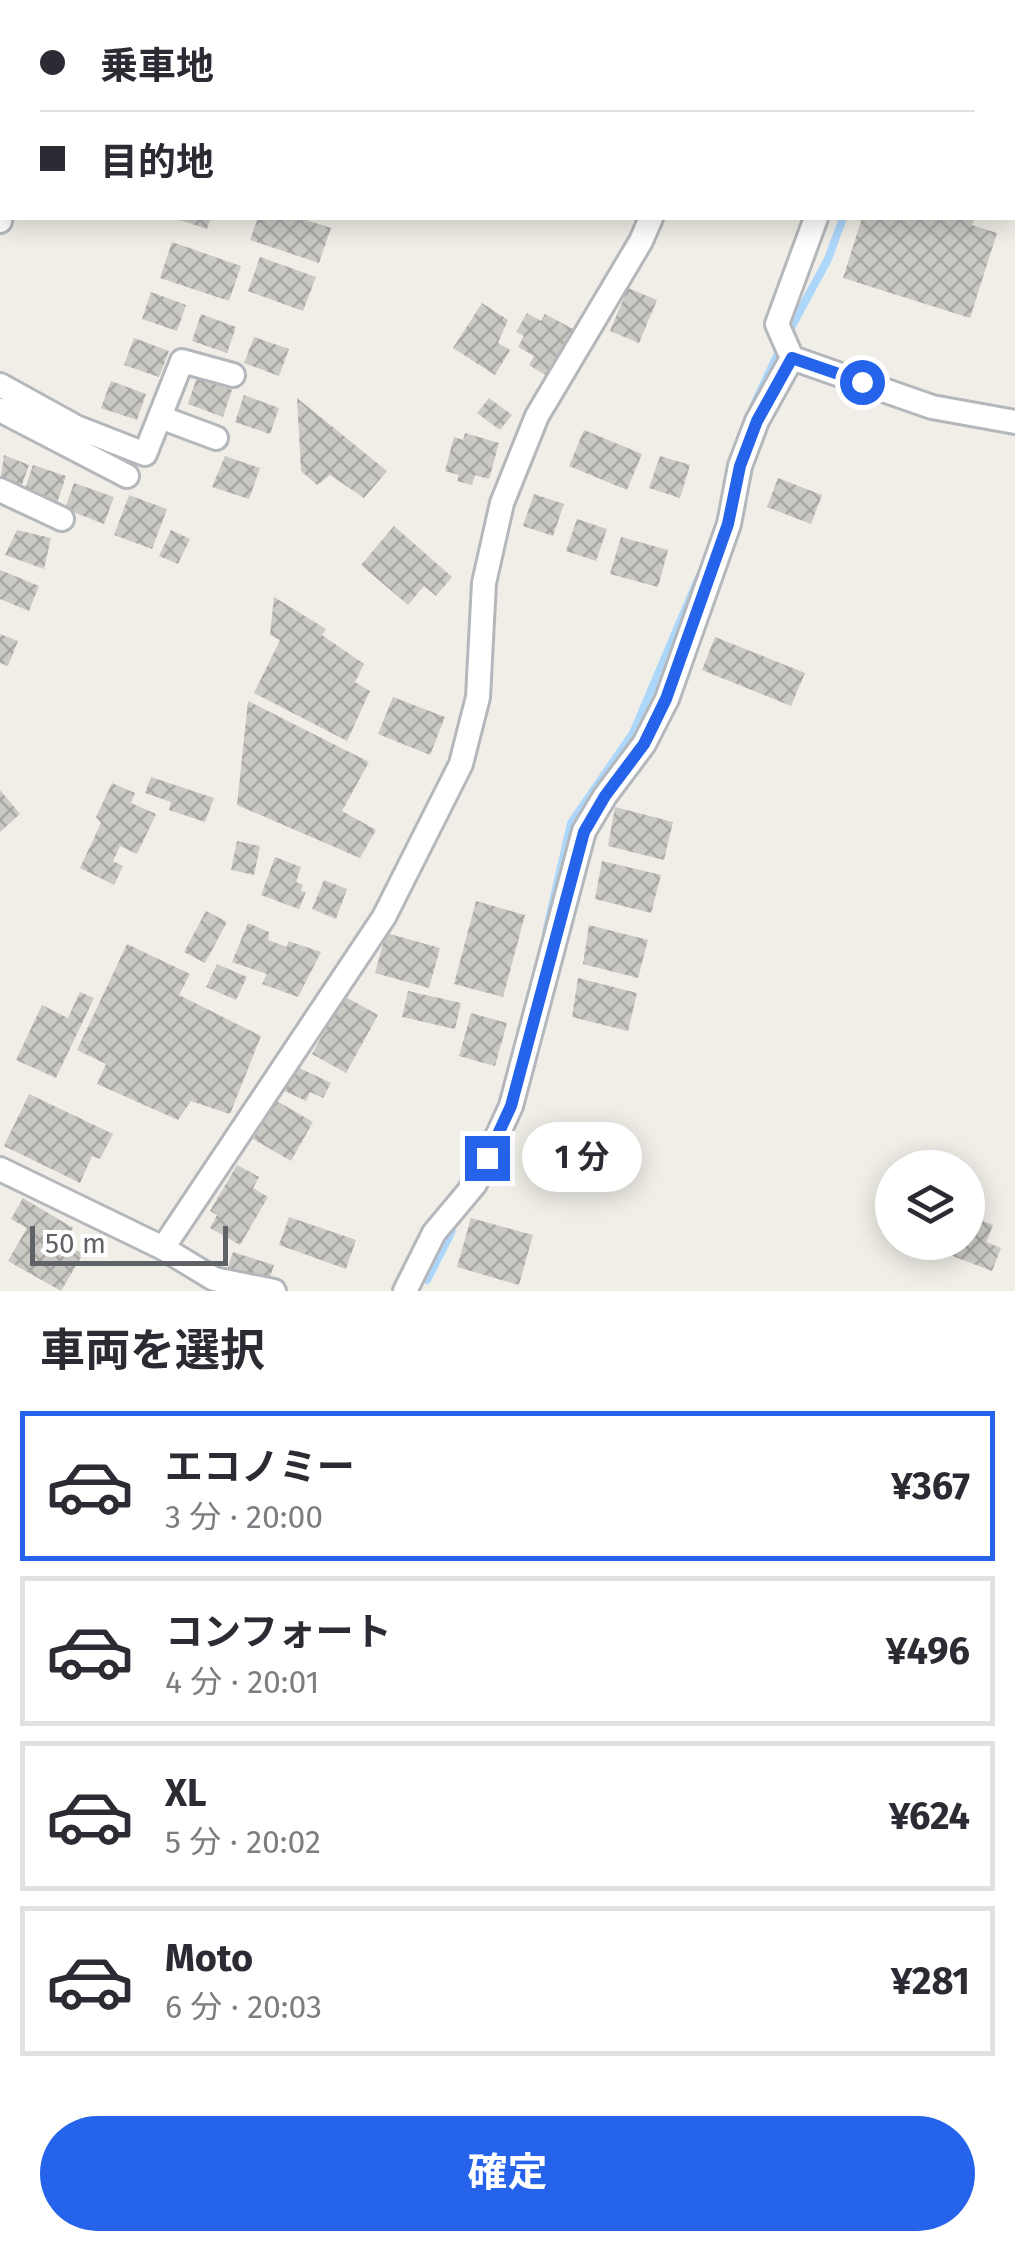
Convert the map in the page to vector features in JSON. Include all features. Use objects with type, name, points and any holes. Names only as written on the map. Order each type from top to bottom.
[{"type":"street","points":[[163,1248],[384,917],[461,764],[478,698],[484,583],[502,503],[537,416],[650,220]]},
{"type":"street","points":[[815,220],[777,324],[792,358],[932,407],[1015,422]]},
{"type":"street","points":[[405,1291],[434,1233],[475,1184],[511,1106],[584,832],[644,744],[666,699],[728,524],[740,466],[757,421],[792,358]]},
{"type":"street","points":[[0,386],[76,427],[146,454],[182,361],[233,375]]},
{"type":"street","points":[[0,410],[127,476]]},
{"type":"street","points":[[160,417],[216,438]]},
{"type":"street","points":[[0,490],[62,520]]},
{"type":"street","points":[[0,1169],[163,1248],[214,1278],[274,1291]]},
{"type":"building","points":[[180,220],[210,220],[207,229]]},
{"type":"building","points":[[257,220],[306,220],[331,228],[319,263],[250,240]]},
{"type":"building","points":[[861,220],[974,220],[972,225],[997,233],[970,318],[843,278]]},
{"type":"building","points":[[172,242],[241,266],[229,301],[160,278]]},
{"type":"building","points":[[260,257],[316,277],[303,311],[248,291]]},
{"type":"building","points":[[628,288],[657,300],[639,343],[610,331]]},
{"type":"building","points":[[151,292],[186,305],[177,331],[142,319]]},
{"type":"building","points":[[482,303],[508,320],[498,343],[510,350],[495,375],[453,348]]},
{"type":"building","points":[[527,313],[541,321],[545,314],[573,329],[547,376],[529,365],[534,356],[518,347],[524,336],[516,332]]},
{"type":"building","points":[[201,314],[236,327],[227,353],[192,341]]},
{"type":"building","points":[[254,337],[289,349],[279,376],[244,363]]},
{"type":"building","points":[[134,338],[169,351],[159,377],[124,365]]},
{"type":"building","points":[[197,377],[232,390],[223,417],[188,404]]},
{"type":"building","points":[[111,381],[146,394],[137,420],[101,408]]},
{"type":"building","points":[[244,395],[279,408],[270,434],[235,422]]},
{"type":"building","points":[[297,398],[387,471],[364,498],[330,475],[317,485],[301,471]]},
{"type":"building","points":[[489,398],[512,415],[500,430],[477,413]]},
{"type":"building","points":[[584,430],[642,454],[627,490],[569,466]]},
{"type":"building","points":[[465,433],[499,443],[489,479],[475,475],[472,485],[457,481],[459,475],[445,471],[454,437],[463,440]]},
{"type":"building","points":[[4,455],[29,465],[20,490],[0,483]]},
{"type":"building","points":[[225,456],[260,468],[249,499],[212,487]]},
{"type":"building","points":[[660,456],[690,465],[680,498],[649,488]]},
{"type":"building","points":[[33,465],[66,476],[57,503],[24,492]]},
{"type":"building","points":[[778,478],[822,495],[811,524],[767,507]]},
{"type":"building","points":[[74,483],[114,497],[104,524],[65,509]]},
{"type":"building","points":[[534,494],[564,504],[553,536],[523,526]]},
{"type":"building","points":[[129,495],[167,509],[152,549],[114,535]]},
{"type":"building","points":[[577,519],[607,529],[596,561],[566,551]]},
{"type":"building","points":[[394,526],[452,577],[436,596],[424,586],[408,605],[361,565]]},
{"type":"building","points":[[17,530],[51,538],[44,569],[5,555]]},
{"type":"building","points":[[171,530],[190,539],[178,564],[159,556]]},
{"type":"building","points":[[621,537],[668,550],[658,587],[610,574]]},
{"type":"building","points":[[0,570],[39,586],[29,611],[0,599]]},
{"type":"building","points":[[274,597],[326,629],[322,635],[364,664],[355,682],[370,691],[347,741],[254,693],[280,640],[270,635]]},
{"type":"building","points":[[0,634],[18,641],[8,666],[0,663]]},
{"type":"building","points":[[715,637],[805,673],[791,706],[702,670]]},
{"type":"building","points":[[393,697],[445,717],[430,755],[378,734]]},
{"type":"building","points":[[248,701],[369,762],[342,811],[376,830],[360,858],[237,805]]},
{"type":"building","points":[[151,777],[214,798],[205,822],[169,810],[171,802],[145,793]]},
{"type":"building","points":[[112,783],[135,793],[131,803],[156,814],[137,854],[120,846],[113,861],[123,866],[114,885],[80,868],[101,823],[96,817]]},
{"type":"building","points":[[0,790],[20,814],[0,832]]},
{"type":"building","points":[[615,807],[673,822],[664,860],[608,846]]},
{"type":"building","points":[[237,841],[260,846],[254,875],[231,870]]},
{"type":"building","points":[[275,857],[301,867],[296,882],[306,892],[299,909],[261,895]]},
{"type":"building","points":[[602,861],[661,875],[651,913],[595,899]]},
{"type":"building","points":[[324,880],[347,889],[336,919],[312,909]]},
{"type":"building","points":[[476,901],[525,915],[503,997],[454,984]]},
{"type":"building","points":[[206,911],[227,922],[205,963],[184,952]]},
{"type":"building","points":[[248,923],[269,932],[268,940],[287,947],[288,941],[321,952],[298,997],[262,984],[267,974],[232,962]]},
{"type":"building","points":[[589,925],[648,940],[638,978],[583,964]]},
{"type":"building","points":[[386,933],[440,948],[429,988],[375,973]]},
{"type":"building","points":[[127,944],[190,974],[179,995],[261,1036],[230,1114],[191,1101],[178,1120],[97,1084],[106,1064],[77,1050]]},
{"type":"building","points":[[217,964],[247,977],[236,1000],[206,987]]},
{"type":"building","points":[[578,978],[637,993],[628,1031],[572,1017]]},
{"type":"building","points":[[408,991],[461,1003],[455,1029],[402,1017]]},
{"type":"building","points":[[80,992],[94,998],[56,1078],[16,1060],[42,1005],[68,1018]]},
{"type":"building","points":[[344,996],[378,1015],[346,1073],[312,1054]]},
{"type":"building","points":[[471,1013],[507,1023],[495,1066],[459,1056]]},
{"type":"building","points":[[293,1065],[331,1083],[323,1098],[310,1092],[306,1101],[281,1089]]},
{"type":"building","points":[[29,1094],[113,1134],[100,1159],[92,1156],[80,1183],[4,1146]]},
{"type":"building","points":[[275,1100],[313,1122],[291,1161],[253,1139]]},
{"type":"building","points":[[237,1165],[259,1177],[253,1188],[268,1197],[240,1245],[210,1228],[217,1215],[210,1211]]},
{"type":"building","points":[[23,1198],[73,1228],[64,1243],[83,1254],[61,1291],[8,1261],[27,1228],[11,1219]]},
{"type":"building","points":[[289,1217],[356,1240],[346,1269],[279,1245]]},
{"type":"building","points":[[471,1218],[533,1235],[519,1285],[457,1267]]},
{"type":"building","points":[[985,1222],[993,1225],[986,1242],[1001,1248],[992,1271],[963,1260],[985,1260]]},
{"type":"building","points":[[233,1252],[274,1265],[268,1284],[227,1270]]},
{"type":"waterway","points":[[787,335],[828,259],[842,220]]},
{"type":"waterway","points":[[753,407],[781,347]]},
{"type":"waterway","points":[[546,933],[571,823],[633,733],[699,577]]},
{"type":"waterway","points":[[460,1187],[474,1160]]},
{"type":"waterway","points":[[427,1280],[451,1233],[453,1220]]},
{"type":"route","points":[[487,1158],[511,1106],[584,832],[644,744],[666,699],[728,524],[740,466],[757,421],[792,358],[862,382]]}]
